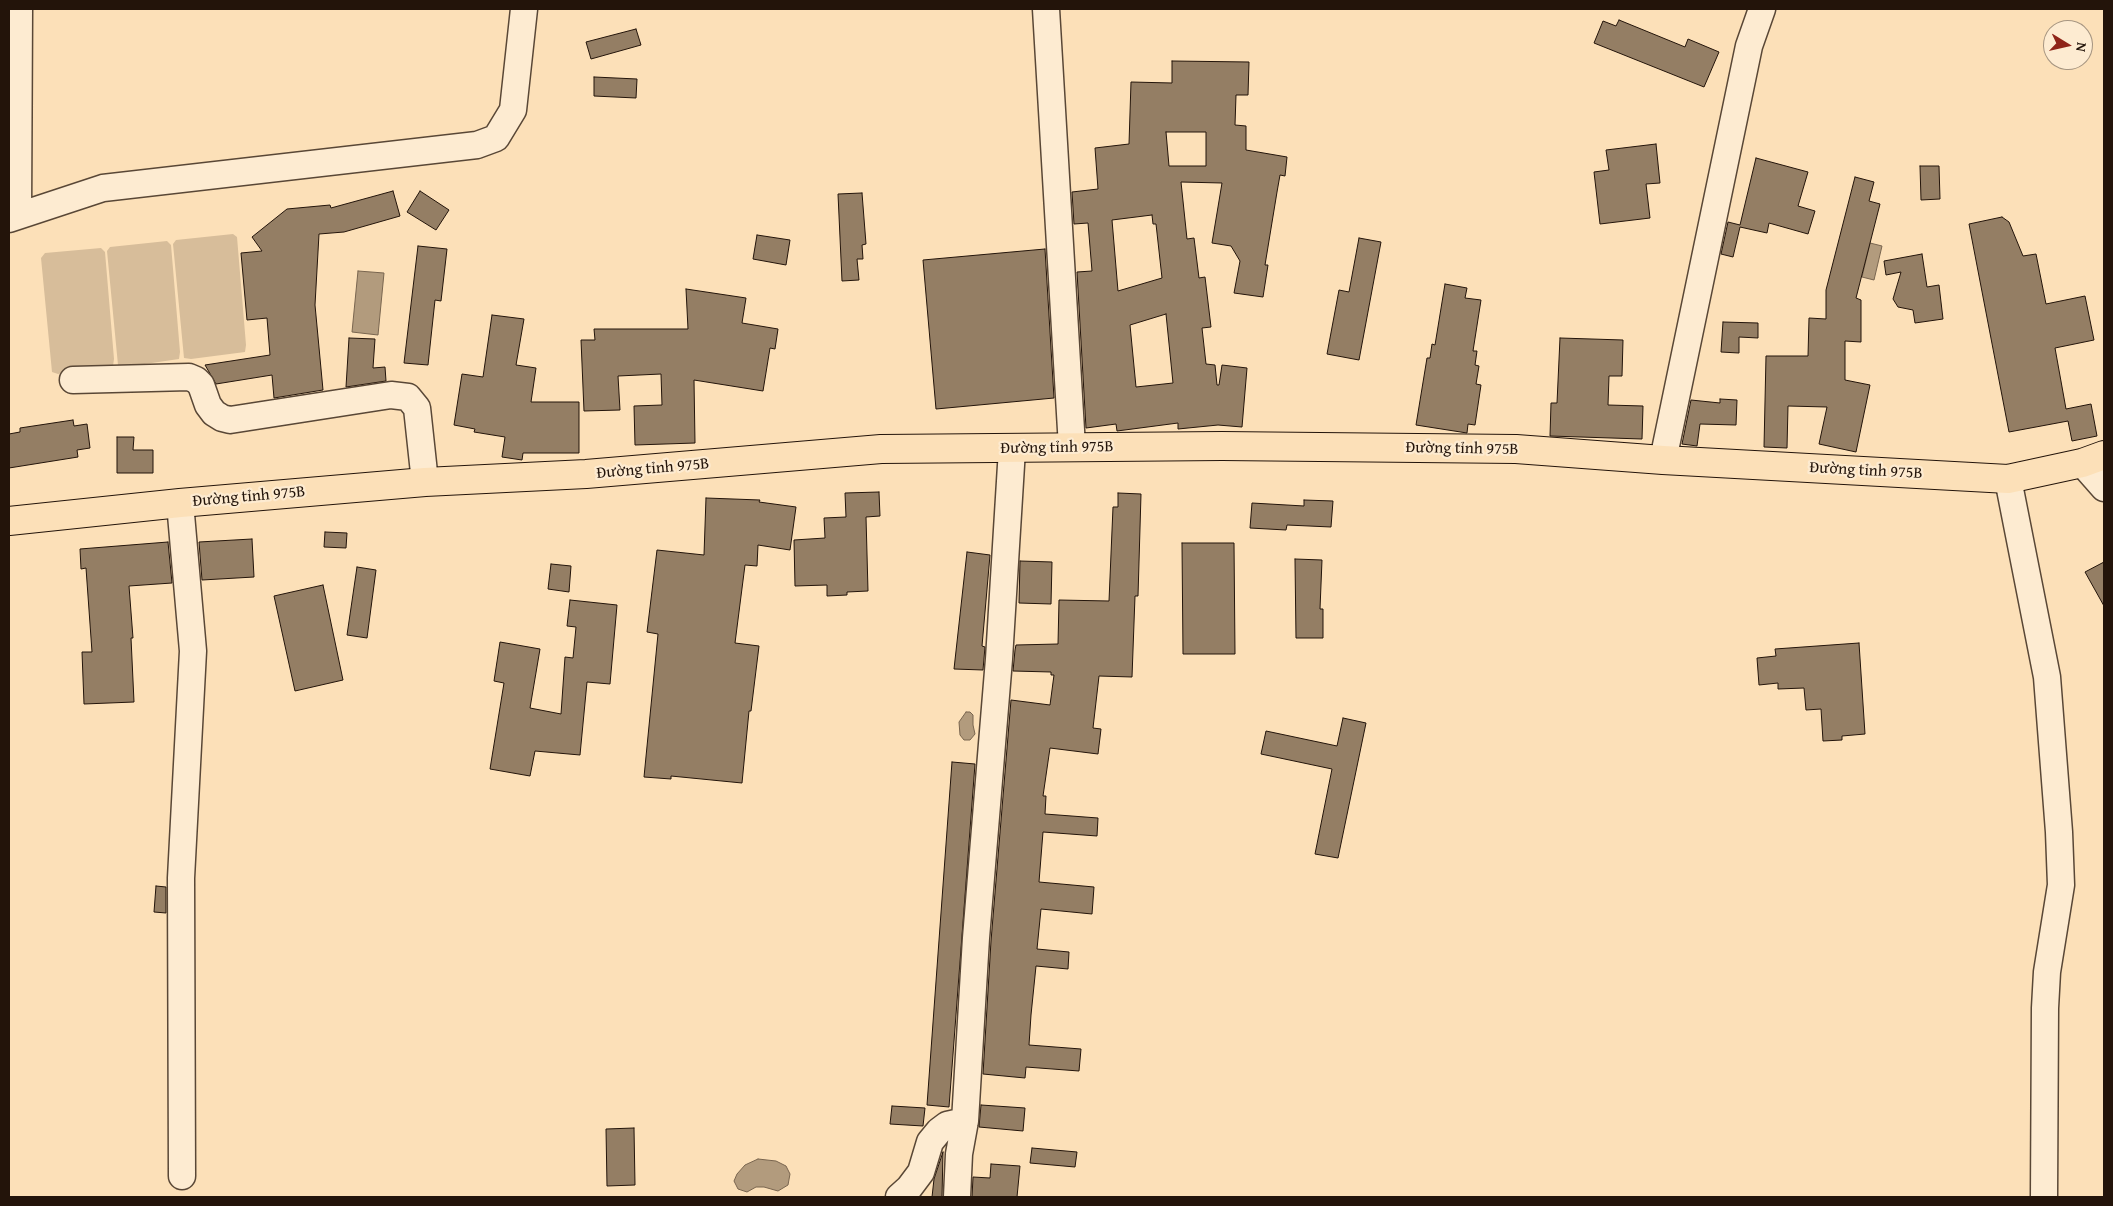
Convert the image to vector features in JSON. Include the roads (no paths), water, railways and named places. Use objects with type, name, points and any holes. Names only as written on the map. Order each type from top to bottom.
[{"type":"main road","name":"Đường tỉnh 975B","points":[[9,521],[180,503],[425,482],[596,474],[881,449],[1222,446],[1516,449],[1663,460],[2008,479],[2093,459]]},
{"type":"street","points":[[19,9],[13,218],[103,188],[467,146],[496,138],[513,110],[524,9]]},
{"type":"street","points":[[1046,9],[1072,447]]},
{"type":"street","points":[[1663,460],[1747,55],[1762,9]]},
{"type":"street","points":[[73,380],[189,377],[196,380],[200,385],[208,405],[214,413],[230,420],[391,395],[408,398],[417,408],[425,482]]},
{"type":"street","points":[[957,1197],[976,938],[1000,659],[1012,449]]},
{"type":"street","points":[[2093,459],[2104,488]]},
{"type":"street","points":[[2008,479],[2047,677],[2059,832],[2061,885],[2047,972],[2045,1008],[2044,1197]]},
{"type":"street","points":[[180,503],[193,651],[181,878],[182,1176]]},
{"type":"street","points":[[899,1197],[921,1172],[930,1142],[939,1131],[947,1125],[964,1121]]}]
